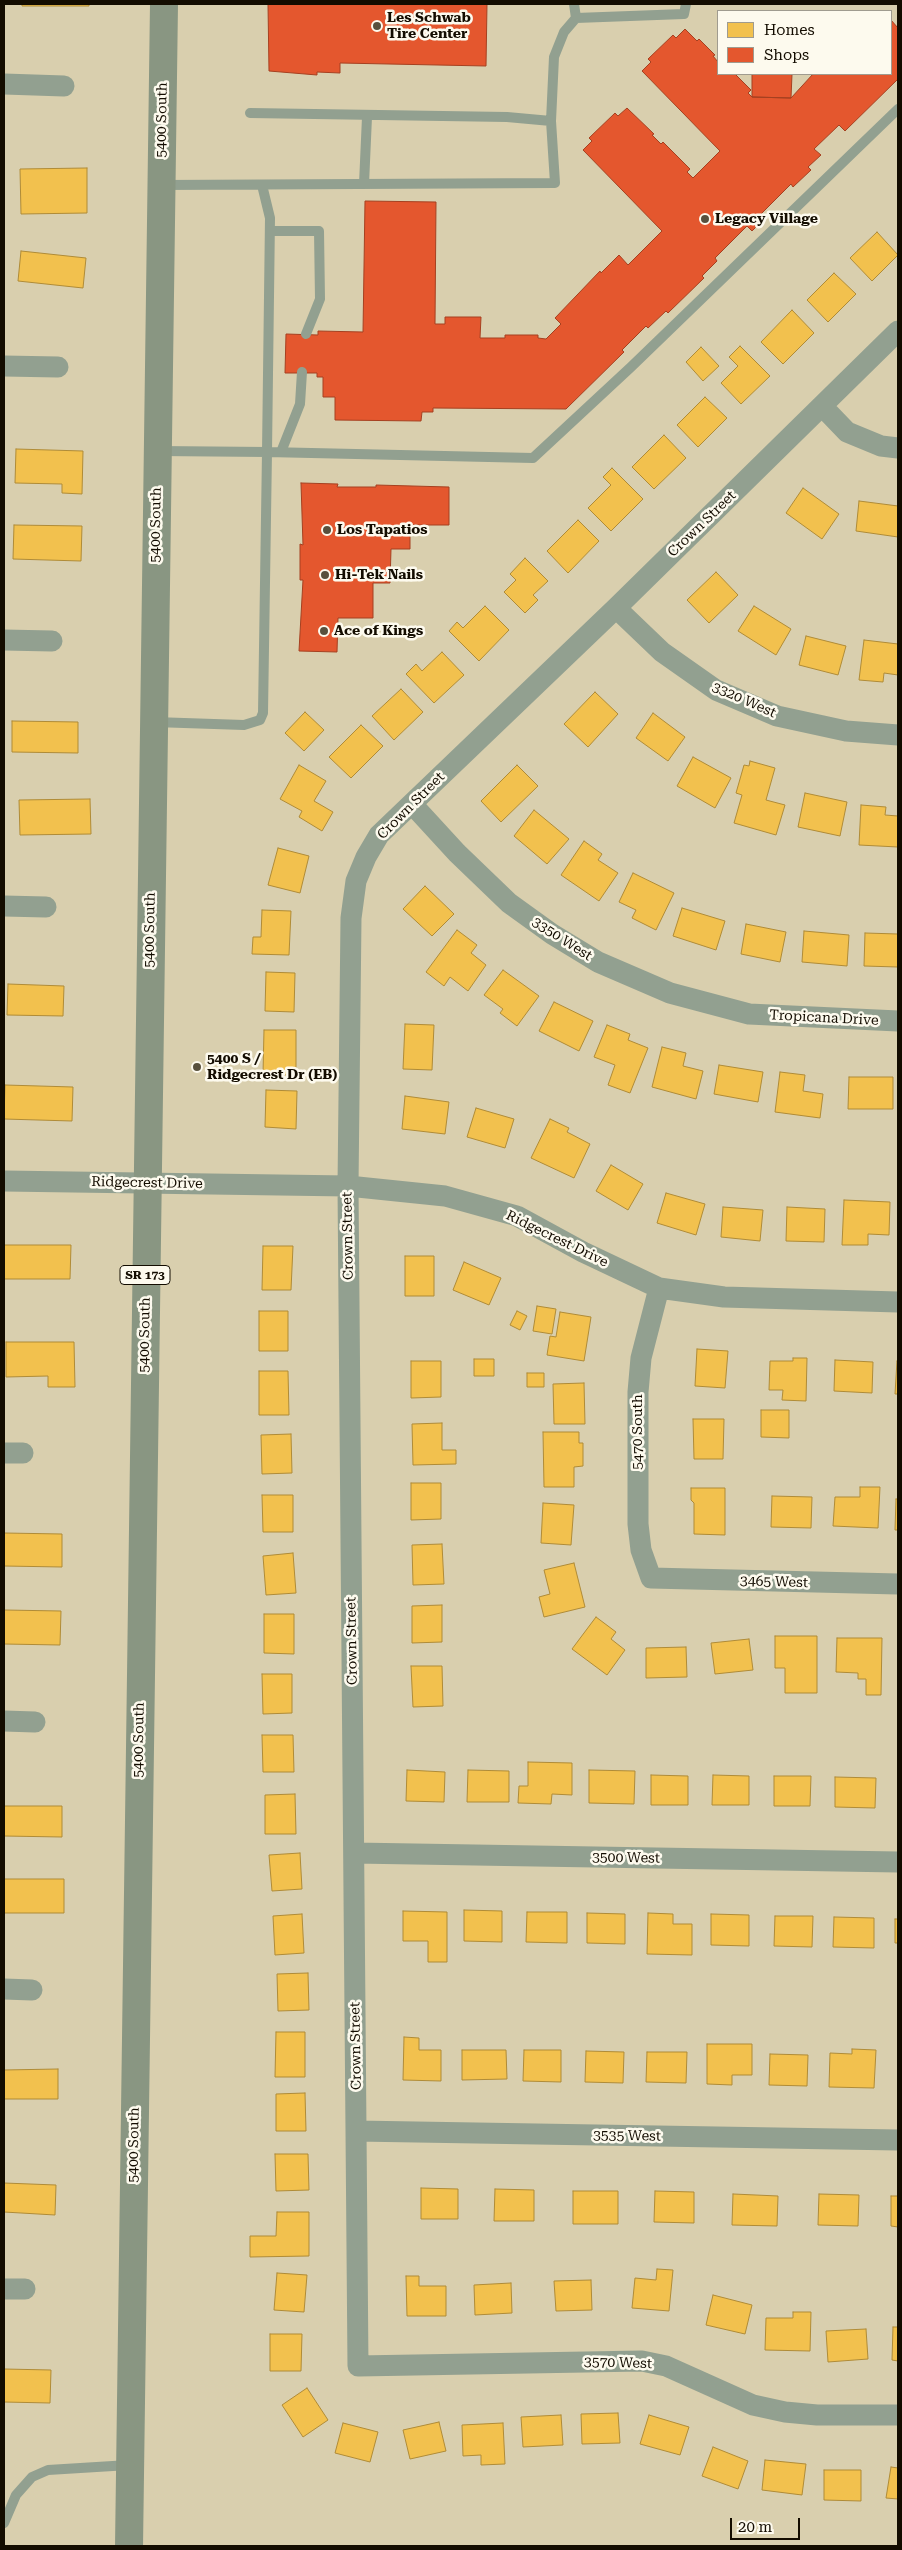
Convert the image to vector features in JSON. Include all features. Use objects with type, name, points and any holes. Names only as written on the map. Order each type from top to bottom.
[{"type":"main road","name":"5400 South","points":[[129,2546],[146,1184],[164,4]]},
{"type":"street","points":[[4,84],[64,86]]},
{"type":"street","name":"Crown Street","points":[[358,2366],[348,1186],[351,918],[356,881],[366,857],[379,835],[616,608],[898,331]]},
{"type":"street","points":[[4,366],[58,367]]},
{"type":"street","points":[[822,406],[847,432],[881,446],[898,448]]},
{"type":"street","name":"3320 West","points":[[616,608],[662,652],[716,690],[777,716],[846,731],[898,735]]},
{"type":"street","points":[[4,640],[52,641]]},
{"type":"street","name":"3350 West","points":[[412,804],[457,853],[508,903],[552,934],[598,962],[670,993],[749,1014]]},
{"type":"street","points":[[4,906],[46,907]]},
{"type":"street","name":"Tropicana Drive","points":[[749,1014],[898,1021]]},
{"type":"street","name":"Ridgecrest Drive","points":[[4,1181],[348,1186],[445,1196],[517,1216],[583,1252],[660,1288],[724,1297],[898,1302]]},
{"type":"street","name":"5470 South","points":[[650,1578],[641,1550],[638,1524],[638,1392],[641,1358],[660,1288]]},
{"type":"street","name":"3465 West","points":[[650,1578],[898,1584]]},
{"type":"street","points":[[4,1721],[35,1722]]},
{"type":"street","name":"3500 West","points":[[354,1853],[898,1862]]},
{"type":"street","points":[[4,1989],[32,1990]]},
{"type":"street","name":"3535 West","points":[[356,2131],[898,2140]]},
{"type":"street","name":"3570 West","points":[[358,2366],[642,2362],[666,2366],[753,2405],[786,2412],[825,2415],[898,2414]]},
{"type":"lane","points":[[574,4],[576,18]]},
{"type":"lane","points":[[161,185],[556,183],[551,121],[554,57],[564,32],[576,18],[684,14],[686,4]]},
{"type":"lane","points":[[157,451],[533,458],[631,367],[898,110]]},
{"type":"lane","points":[[250,113],[366,117],[507,117],[551,121]]},
{"type":"lane","points":[[364,184],[366,117]]},
{"type":"lane","points":[[154,722],[244,725],[260,720],[263,713],[270,218],[262,185]]},
{"type":"lane","points":[[270,231],[319,231],[320,299],[306,334]]},
{"type":"lane","points":[[281,452],[300,404],[302,372]]},
{"type":"lane","points":[[4,2524],[16,2495],[32,2477],[40,2473],[48,2470],[130,2465]]},
{"type":"building: Homes","points":[[22,4],[89,4],[89,6],[22,6]]},
{"type":"building: Homes","points":[[87,168],[87,213],[21,214],[20,169]]},
{"type":"building: Homes","points":[[877,232],[898,255],[872,281],[850,258]]},
{"type":"building: Homes","points":[[21,251],[86,258],[83,288],[18,281]]},
{"type":"building: Homes","points":[[834,273],[856,294],[828,322],[807,300]]},
{"type":"building: Homes","points":[[792,310],[814,333],[783,364],[761,342]]},
{"type":"building: Homes","points":[[740,346],[770,376],[741,404],[721,383],[738,366],[729,357]]},
{"type":"building: Homes","points":[[701,347],[719,366],[703,381],[686,362]]},
{"type":"building: Homes","points":[[705,397],[727,418],[698,447],[677,425]]},
{"type":"building: Homes","points":[[664,435],[686,458],[654,489],[632,467]]},
{"type":"building: Homes","points":[[16,449],[83,451],[82,494],[62,493],[62,484],[15,483]]},
{"type":"building: Homes","points":[[612,468],[643,499],[611,531],[588,508],[611,485],[603,477]]},
{"type":"building: Homes","points":[[803,488],[839,514],[822,539],[786,513]]},
{"type":"building: Homes","points":[[859,501],[898,506],[898,537],[856,531]]},
{"type":"building: Homes","points":[[578,520],[599,541],[568,573],[547,551]]},
{"type":"building: Homes","points":[[14,525],[82,526],[81,561],[13,559]]},
{"type":"building: Homes","points":[[525,558],[548,581],[533,595],[538,600],[525,613],[504,592],[516,580],[510,574]]},
{"type":"building: Homes","points":[[716,572],[738,595],[709,623],[687,600]]},
{"type":"building: Homes","points":[[485,606],[509,630],[479,661],[449,631],[457,622],[463,628]]},
{"type":"building: Homes","points":[[754,606],[791,629],[776,655],[738,631]]},
{"type":"building: Homes","points":[[806,636],[846,646],[838,675],[799,665]]},
{"type":"building: Homes","points":[[864,640],[898,644],[898,675],[884,673],[883,682],[859,680]]},
{"type":"building: Homes","points":[[442,652],[464,675],[434,703],[406,674],[416,664],[422,671]]},
{"type":"building: Homes","points":[[401,689],[423,712],[394,740],[372,716]]},
{"type":"building: Homes","points":[[595,692],[618,714],[588,747],[564,724]]},
{"type":"building: Homes","points":[[305,712],[324,730],[304,751],[285,733]]},
{"type":"building: Homes","points":[[653,713],[685,737],[668,761],[636,738]]},
{"type":"building: Homes","points":[[12,721],[78,722],[78,753],[12,752]]},
{"type":"building: Homes","points":[[361,725],[383,746],[351,778],[329,757]]},
{"type":"building: Homes","points":[[693,757],[731,778],[715,808],[677,786]]},
{"type":"building: Homes","points":[[750,761],[775,768],[766,800],[785,805],[776,835],[734,823],[742,795],[736,793],[744,765],[749,766]]},
{"type":"building: Homes","points":[[299,765],[326,781],[314,801],[333,812],[322,831],[299,817],[302,811],[280,799]]},
{"type":"building: Homes","points":[[517,765],[538,786],[501,822],[481,801]]},
{"type":"building: Homes","points":[[805,793],[847,802],[840,836],[798,827]]},
{"type":"building: Homes","points":[[90,799],[91,834],[20,835],[19,800]]},
{"type":"building: Homes","points":[[861,805],[886,807],[885,815],[898,816],[898,847],[859,845]]},
{"type":"building: Homes","points":[[534,810],[569,839],[547,864],[514,836]]},
{"type":"building: Homes","points":[[584,841],[602,854],[598,860],[618,873],[599,901],[561,875]]},
{"type":"building: Homes","points":[[278,848],[309,856],[300,893],[268,885]]},
{"type":"building: Homes","points":[[633,873],[674,893],[656,930],[632,918],[636,910],[619,902]]},
{"type":"building: Homes","points":[[425,886],[454,914],[432,936],[403,909]]},
{"type":"building: Homes","points":[[682,908],[725,921],[716,950],[673,936]]},
{"type":"building: Homes","points":[[262,910],[291,911],[289,955],[252,954],[253,937],[261,937]]},
{"type":"building: Homes","points":[[746,924],[786,932],[780,962],[741,954]]},
{"type":"building: Homes","points":[[457,930],[477,945],[471,953],[486,965],[468,991],[450,977],[444,986],[426,972]]},
{"type":"building: Homes","points":[[804,931],[849,935],[847,966],[802,962]]},
{"type":"building: Homes","points":[[865,933],[898,934],[898,967],[864,966]]},
{"type":"building: Homes","points":[[503,970],[539,996],[517,1026],[500,1013],[503,1009],[484,995]]},
{"type":"building: Homes","points":[[266,972],[295,973],[294,1012],[265,1011]]},
{"type":"building: Homes","points":[[8,984],[64,986],[63,1016],[7,1015]]},
{"type":"building: Homes","points":[[554,1002],[593,1021],[579,1051],[539,1031]]},
{"type":"building: Homes","points":[[405,1024],[434,1025],[432,1070],[403,1069]]},
{"type":"building: Homes","points":[[607,1025],[630,1034],[628,1040],[648,1048],[630,1093],[608,1085],[615,1065],[594,1057]]},
{"type":"building: Homes","points":[[264,1030],[296,1030],[296,1075],[263,1074]]},
{"type":"building: Homes","points":[[662,1047],[686,1053],[683,1066],[703,1071],[696,1099],[652,1087]]},
{"type":"building: Homes","points":[[719,1065],[763,1072],[758,1102],[714,1094]]},
{"type":"building: Homes","points":[[780,1072],[805,1075],[803,1091],[823,1094],[820,1118],[775,1112]]},
{"type":"building: Homes","points":[[849,1077],[893,1077],[893,1109],[848,1109]]},
{"type":"building: Homes","points":[[5,1085],[73,1087],[72,1121],[4,1119]]},
{"type":"building: Homes","points":[[266,1090],[297,1091],[296,1129],[265,1127]]},
{"type":"building: Homes","points":[[405,1096],[449,1102],[445,1134],[402,1129]]},
{"type":"building: Homes","points":[[476,1108],[514,1119],[505,1148],[467,1137]]},
{"type":"building: Homes","points":[[550,1119],[569,1128],[567,1132],[590,1144],[574,1178],[531,1158]]},
{"type":"building: Homes","points":[[611,1165],[643,1184],[628,1210],[596,1191]]},
{"type":"building: Homes","points":[[666,1193],[705,1204],[696,1235],[657,1223]]},
{"type":"building: Homes","points":[[844,1200],[890,1202],[889,1235],[868,1234],[868,1245],[842,1245]]},
{"type":"building: Homes","points":[[723,1207],[763,1210],[760,1241],[721,1237]]},
{"type":"building: Homes","points":[[787,1207],[825,1209],[824,1242],[786,1241]]},
{"type":"building: Homes","points":[[4,1245],[71,1245],[70,1279],[4,1279]]},
{"type":"building: Homes","points":[[263,1246],[293,1246],[291,1290],[262,1290]]},
{"type":"building: Homes","points":[[405,1256],[434,1256],[434,1296],[405,1296]]},
{"type":"building: Homes","points":[[464,1262],[501,1278],[489,1305],[453,1290]]},
{"type":"building: Homes","points":[[537,1306],[556,1309],[552,1334],[533,1331]]},
{"type":"building: Homes","points":[[259,1311],[288,1311],[288,1351],[259,1351]]},
{"type":"building: Homes","points":[[517,1311],[527,1316],[520,1330],[510,1325]]},
{"type":"building: Homes","points":[[560,1312],[591,1317],[584,1361],[547,1355],[550,1336],[556,1337]]},
{"type":"building: Homes","points":[[6,1342],[74,1342],[75,1387],[48,1387],[48,1376],[6,1377]]},
{"type":"building: Homes","points":[[697,1349],[728,1351],[725,1388],[695,1386]]},
{"type":"building: Homes","points":[[793,1358],[807,1358],[806,1401],[782,1400],[783,1390],[769,1390],[770,1361],[793,1361]]},
{"type":"building: Homes","points":[[474,1359],[494,1359],[494,1376],[474,1376]]},
{"type":"building: Homes","points":[[835,1360],[873,1362],[872,1393],[834,1391]]},
{"type":"building: Homes","points":[[411,1361],[441,1361],[441,1397],[411,1398]]},
{"type":"building: Homes","points":[[897,1361],[898,1394],[895,1394]]},
{"type":"building: Homes","points":[[259,1371],[288,1371],[289,1415],[259,1415]]},
{"type":"building: Homes","points":[[527,1373],[544,1373],[544,1387],[527,1387]]},
{"type":"building: Homes","points":[[584,1383],[585,1424],[554,1424],[553,1384]]},
{"type":"building: Homes","points":[[761,1410],[789,1410],[789,1438],[761,1437]]},
{"type":"building: Homes","points":[[693,1419],[724,1419],[723,1459],[694,1459]]},
{"type":"building: Homes","points":[[442,1423],[442,1450],[456,1450],[456,1464],[413,1465],[412,1424]]},
{"type":"building: Homes","points":[[543,1432],[579,1432],[579,1443],[583,1443],[583,1466],[574,1467],[574,1487],[544,1487]]},
{"type":"building: Homes","points":[[291,1434],[292,1473],[262,1474],[261,1435]]},
{"type":"building: Homes","points":[[411,1483],[441,1483],[441,1519],[411,1520]]},
{"type":"building: Homes","points":[[860,1487],[880,1487],[878,1528],[833,1526],[835,1497],[860,1497]]},
{"type":"building: Homes","points":[[691,1488],[725,1488],[725,1535],[694,1534],[694,1503],[691,1500]]},
{"type":"building: Homes","points":[[262,1495],[293,1495],[293,1532],[263,1532]]},
{"type":"building: Homes","points":[[772,1496],[812,1497],[811,1528],[771,1527]]},
{"type":"building: Homes","points":[[896,1499],[898,1499],[898,1530],[895,1530]]},
{"type":"building: Homes","points":[[543,1503],[574,1505],[571,1545],[541,1543]]},
{"type":"building: Homes","points":[[4,1533],[62,1534],[62,1567],[4,1566]]},
{"type":"building: Homes","points":[[442,1544],[444,1584],[413,1585],[412,1545]]},
{"type":"building: Homes","points":[[293,1553],[296,1593],[266,1595],[263,1556]]},
{"type":"building: Homes","points":[[574,1563],[585,1607],[544,1617],[539,1597],[550,1594],[544,1570]]},
{"type":"building: Homes","points":[[442,1605],[442,1642],[412,1643],[412,1606]]},
{"type":"building: Homes","points":[[4,1610],[61,1611],[60,1645],[4,1644]]},
{"type":"building: Homes","points":[[264,1614],[294,1614],[294,1654],[264,1653]]},
{"type":"building: Homes","points":[[596,1617],[616,1632],[611,1639],[625,1650],[607,1675],[572,1649]]},
{"type":"building: Homes","points":[[775,1636],[817,1636],[817,1693],[785,1693],[785,1668],[775,1668]]},
{"type":"building: Homes","points":[[837,1638],[882,1638],[881,1695],[866,1695],[866,1679],[858,1679],[858,1673],[836,1672]]},
{"type":"building: Homes","points":[[749,1639],[753,1670],[715,1674],[711,1643]]},
{"type":"building: Homes","points":[[686,1647],[687,1677],[646,1678],[646,1648]]},
{"type":"building: Homes","points":[[411,1666],[442,1666],[443,1706],[413,1707]]},
{"type":"building: Homes","points":[[262,1674],[292,1674],[292,1713],[263,1714]]},
{"type":"building: Homes","points":[[262,1735],[293,1735],[294,1772],[263,1772]]},
{"type":"building: Homes","points":[[528,1762],[572,1763],[572,1795],[552,1794],[551,1804],[518,1803],[519,1786],[528,1786]]},
{"type":"building: Homes","points":[[407,1770],[445,1772],[444,1802],[406,1801]]},
{"type":"building: Homes","points":[[468,1770],[509,1771],[509,1802],[467,1802]]},
{"type":"building: Homes","points":[[589,1770],[635,1771],[634,1804],[589,1803]]},
{"type":"building: Homes","points":[[651,1775],[688,1776],[688,1805],[651,1805]]},
{"type":"building: Homes","points":[[713,1775],[749,1776],[749,1805],[712,1805]]},
{"type":"building: Homes","points":[[774,1776],[811,1776],[810,1806],[774,1806]]},
{"type":"building: Homes","points":[[835,1777],[876,1778],[875,1808],[835,1807]]},
{"type":"building: Homes","points":[[295,1794],[296,1834],[265,1834],[265,1795]]},
{"type":"building: Homes","points":[[4,1806],[62,1806],[62,1837],[4,1836]]},
{"type":"building: Homes","points":[[300,1853],[302,1889],[272,1891],[269,1855]]},
{"type":"building: Homes","points":[[4,1879],[64,1879],[64,1913],[4,1913]]},
{"type":"building: Homes","points":[[464,1910],[502,1911],[502,1942],[464,1941]]},
{"type":"building: Homes","points":[[403,1911],[447,1912],[447,1962],[428,1962],[428,1941],[403,1941]]},
{"type":"building: Homes","points":[[527,1912],[567,1912],[567,1943],[526,1942]]},
{"type":"building: Homes","points":[[587,1913],[625,1914],[625,1944],[587,1943]]},
{"type":"building: Homes","points":[[648,1913],[673,1914],[673,1924],[692,1924],[692,1955],[647,1954]]},
{"type":"building: Homes","points":[[302,1914],[304,1953],[275,1955],[273,1916]]},
{"type":"building: Homes","points":[[711,1914],[749,1915],[749,1946],[711,1945]]},
{"type":"building: Homes","points":[[775,1916],[813,1916],[812,1947],[774,1946]]},
{"type":"building: Homes","points":[[834,1917],[874,1918],[874,1948],[833,1947]]},
{"type":"building: Homes","points":[[895,1919],[898,1919],[898,1943],[895,1943]]},
{"type":"building: Homes","points":[[308,1973],[309,2010],[278,2011],[277,1974]]},
{"type":"building: Homes","points":[[276,2032],[305,2032],[305,2077],[275,2077]]},
{"type":"building: Homes","points":[[404,2037],[419,2038],[419,2050],[441,2050],[441,2081],[403,2080]]},
{"type":"building: Homes","points":[[707,2044],[752,2044],[752,2075],[732,2075],[732,2085],[707,2084]]},
{"type":"building: Homes","points":[[852,2049],[876,2050],[874,2088],[829,2087],[830,2053],[852,2054]]},
{"type":"building: Homes","points":[[462,2050],[506,2050],[507,2079],[462,2080]]},
{"type":"building: Homes","points":[[524,2050],[561,2050],[561,2082],[523,2081]]},
{"type":"building: Homes","points":[[586,2051],[624,2052],[623,2083],[585,2082]]},
{"type":"building: Homes","points":[[647,2052],[687,2052],[686,2083],[646,2082]]},
{"type":"building: Homes","points":[[770,2054],[808,2055],[807,2086],[769,2085]]},
{"type":"building: Homes","points":[[58,2069],[58,2099],[4,2099],[4,2070]]},
{"type":"building: Homes","points":[[305,2093],[306,2131],[276,2131],[276,2094]]},
{"type":"building: Homes","points":[[275,2154],[308,2154],[309,2190],[276,2191]]},
{"type":"building: Homes","points":[[4,2183],[56,2185],[55,2215],[4,2212]]},
{"type":"building: Homes","points":[[421,2188],[458,2189],[458,2219],[421,2219]]},
{"type":"building: Homes","points":[[495,2189],[534,2190],[534,2221],[494,2221]]},
{"type":"building: Homes","points":[[573,2191],[618,2191],[618,2224],[573,2224]]},
{"type":"building: Homes","points":[[655,2191],[694,2192],[694,2223],[654,2222]]},
{"type":"building: Homes","points":[[733,2194],[778,2196],[777,2226],[732,2225]]},
{"type":"building: Homes","points":[[819,2194],[859,2195],[858,2226],[818,2225]]},
{"type":"building: Homes","points":[[891,2196],[898,2196],[898,2227],[891,2226]]},
{"type":"building: Homes","points":[[277,2212],[309,2212],[309,2256],[250,2257],[250,2236],[276,2236]]},
{"type":"building: Homes","points":[[657,2269],[673,2270],[669,2311],[632,2308],[635,2278],[656,2280]]},
{"type":"building: Homes","points":[[277,2273],[307,2275],[304,2312],[274,2310]]},
{"type":"building: Homes","points":[[406,2276],[419,2276],[419,2286],[446,2286],[446,2316],[407,2316]]},
{"type":"building: Homes","points":[[591,2280],[592,2310],[556,2311],[554,2281]]},
{"type":"building: Homes","points":[[511,2283],[512,2313],[475,2315],[474,2285]]},
{"type":"building: Homes","points":[[713,2295],[752,2305],[745,2334],[706,2325]]},
{"type":"building: Homes","points":[[793,2312],[811,2312],[810,2351],[765,2350],[766,2318],[793,2318]]},
{"type":"building: Homes","points":[[893,2327],[898,2327],[898,2361],[892,2360]]},
{"type":"building: Homes","points":[[866,2329],[868,2359],[828,2362],[826,2331]]},
{"type":"building: Homes","points":[[270,2334],[302,2334],[301,2371],[270,2371]]},
{"type":"building: Homes","points":[[4,2369],[51,2370],[50,2403],[4,2402]]},
{"type":"building: Homes","points":[[307,2388],[328,2420],[303,2437],[282,2405]]},
{"type":"building: Homes","points":[[618,2413],[620,2443],[582,2444],[581,2414]]},
{"type":"building: Homes","points":[[561,2415],[563,2445],[523,2447],[521,2417]]},
{"type":"building: Homes","points":[[649,2415],[689,2427],[680,2455],[640,2444]]},
{"type":"building: Homes","points":[[439,2422],[446,2451],[410,2459],[403,2430]]},
{"type":"building: Homes","points":[[343,2423],[378,2432],[370,2462],[335,2453]]},
{"type":"building: Homes","points":[[503,2423],[505,2464],[481,2465],[481,2455],[463,2456],[462,2425]]},
{"type":"building: Homes","points":[[713,2447],[748,2461],[738,2489],[702,2476]]},
{"type":"building: Homes","points":[[765,2460],[806,2464],[802,2495],[762,2490]]},
{"type":"building: Homes","points":[[891,2467],[898,2468],[898,2499],[886,2498]]},
{"type":"building: Homes","points":[[824,2470],[861,2470],[861,2501],[824,2500]]},
{"type":"building: Shops","name":"Les Schwab Tire Center","points":[[268,4],[487,4],[486,66],[340,63],[340,73],[317,72],[317,75],[269,71]]},
{"type":"building: Shops","name":"Legacy Village","points":[[892,21],[898,28],[898,79],[845,131],[839,125],[814,149],[821,155],[808,167],[811,170],[793,187],[791,184],[758,217],[762,221],[752,231],[747,226],[715,258],[717,261],[702,276],[704,278],[668,313],[666,311],[648,328],[646,326],[622,350],[624,352],[566,409],[433,408],[433,412],[422,412],[421,421],[335,420],[335,397],[323,397],[323,377],[317,377],[317,373],[285,373],[286,334],[318,335],[318,331],[363,332],[365,201],[436,202],[435,324],[445,324],[445,317],[481,317],[480,338],[505,338],[505,335],[538,335],[538,338],[546,339],[561,324],[555,318],[600,271],[601,273],[619,255],[628,265],[662,231],[583,150],[592,141],[589,138],[615,113],[618,116],[627,108],[654,134],[652,135],[661,144],[663,142],[690,169],[687,172],[693,178],[720,151],[642,71],[651,62],[648,59],[673,35],[676,38],[685,29],[697,41],[699,39],[715,55],[713,56],[717,61],[717,75],[736,75],[751,90],[748,93],[752,97],[791,98],[812,75],[892,75]]},
{"type":"building: Shops","points":[[752,75],[792,75],[791,98],[752,97]]},
{"type":"building: Shops","points":[[301,483],[338,484],[337,487],[376,487],[376,485],[449,487],[449,525],[410,525],[410,549],[391,549],[390,583],[373,583],[373,618],[338,618],[337,652],[299,651],[303,580],[300,580],[300,544],[303,545]]},
{"type":"place","name":"Les Schwab Tire Center","points":[[377,26]]},
{"type":"place","name":"Legacy Village","points":[[705,219]]},
{"type":"place","name":"Los Tapatios","points":[[327,530]]},
{"type":"place","name":"Hi-Tek Nails","points":[[325,575]]},
{"type":"place","name":"Ace of Kings","points":[[324,631]]},
{"type":"place","name":"5400 S / Ridgecrest Dr (EB)","points":[[197,1067]]}]
